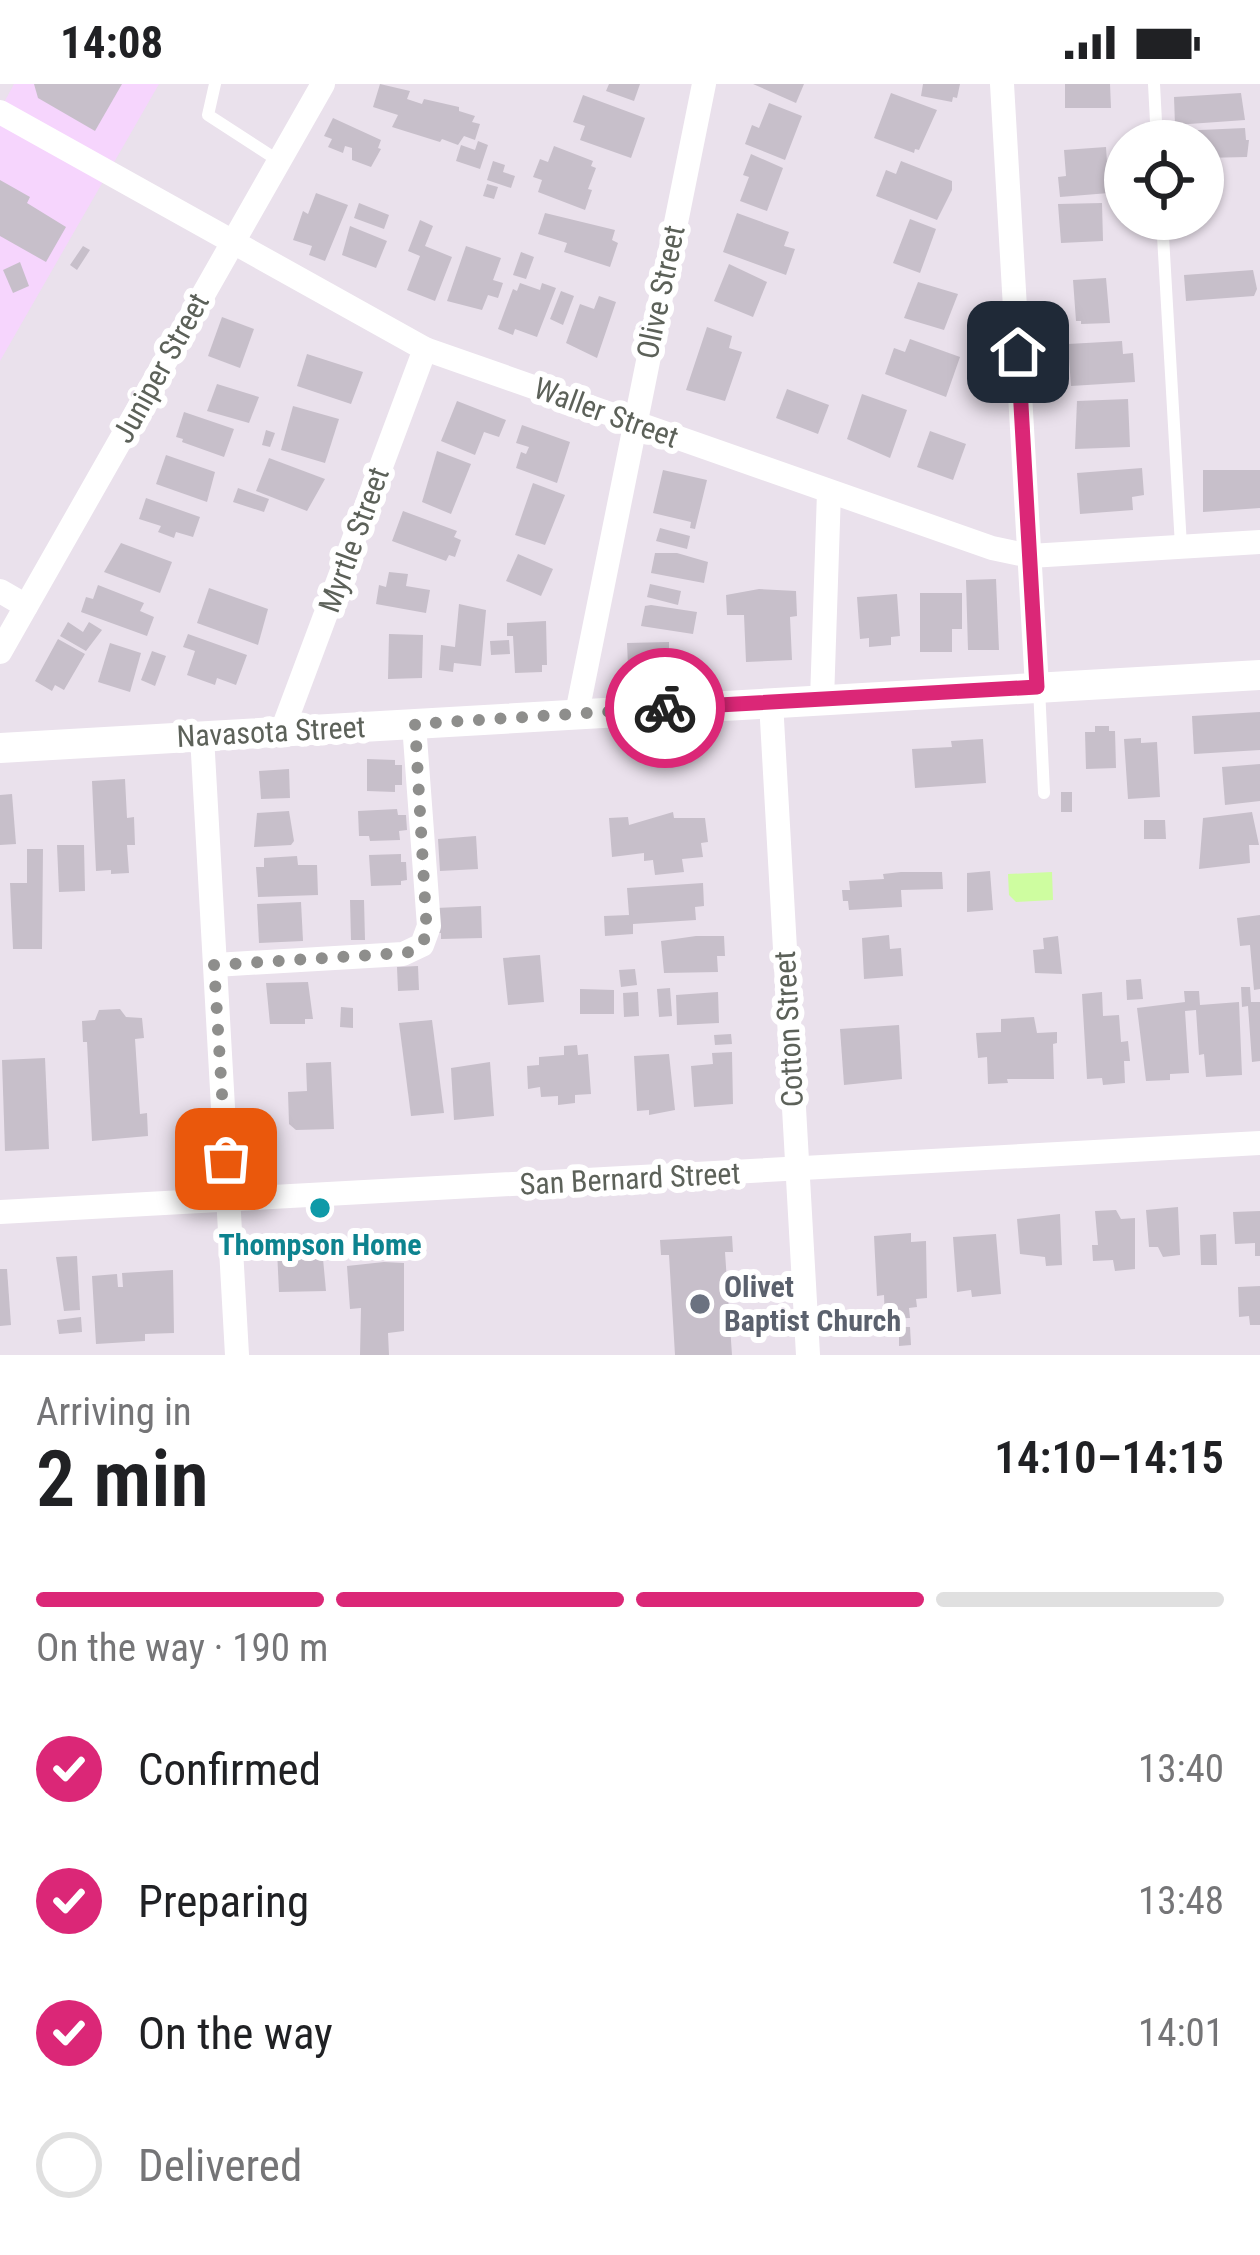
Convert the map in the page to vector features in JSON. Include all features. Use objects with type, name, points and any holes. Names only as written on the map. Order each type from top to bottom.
[{"type":"street","name":"Juniper Street","points":[[0,652],[323,84]]},
{"type":"street","name":"Olive Street","points":[[577,713],[704,84]]},
{"type":"street","points":[[1003,84],[1038,687]]},
{"type":"street","name":"Waller Street","points":[[0,112],[425,349],[992,548],[1030,556],[1260,542]]},
{"type":"street","name":"Myrtle Street","points":[[282,730],[425,349]]},
{"type":"street","points":[[822,700],[829,491]]},
{"type":"street","points":[[0,591],[26,606]]},
{"type":"street","name":"Navasota Street","points":[[0,748],[1260,675]]},
{"type":"street","name":"Cotton Street","points":[[771,702],[808,1355]]},
{"type":"street","points":[[214,965],[404,953],[422,945],[429,926],[415,724]]},
{"type":"street","points":[[202,736],[237,1355]]},
{"type":"street","name":"San Bernard Street","points":[[0,1212],[1260,1143]]},
{"type":"lane","points":[[215,84],[208,115],[279,161]]},
{"type":"lane","points":[[1154,84],[1156,120]]},
{"type":"lane","points":[[1163,240],[1181,546]]},
{"type":"lane","points":[[1038,687],[1044,793]]},
{"type":"shaded area","points":[[14,84],[159,84],[0,361],[0,110]]},
{"type":"shaded area","points":[[1052,872],[1053,900],[1016,902],[1009,895],[1008,874]]},
{"type":"building","points":[[34,84],[122,84],[95,131],[38,98]]},
{"type":"building","points":[[380,84],[410,91],[407,99],[459,107],[475,116],[472,122],[480,124],[475,140],[464,136],[458,145],[392,127],[398,115],[373,107]]},
{"type":"building","points":[[609,84],[640,84],[634,101],[606,91]]},
{"type":"building","points":[[753,84],[804,84],[796,103]]},
{"type":"building","points":[[923,84],[960,84],[952,102],[921,96]]},
{"type":"building","points":[[1065,84],[1110,84],[1111,108],[1065,108]]},
{"type":"building","points":[[891,93],[937,110],[914,153],[874,138]]},
{"type":"building","points":[[1241,93],[1245,120],[1175,120],[1174,97]]},
{"type":"building","points":[[583,95],[645,118],[631,158],[580,140],[585,126],[573,122]]},
{"type":"building","points":[[769,103],[802,116],[785,160],[745,144],[752,125],[759,128]]},
{"type":"building","points":[[333,118],[381,140],[371,167],[352,160],[352,148],[345,146],[343,153],[328,147],[332,139],[324,136]]},
{"type":"building","points":[[1245,128],[1247,157],[1224,158],[1224,129]]},
{"type":"building","points":[[478,141],[488,145],[480,169],[456,161],[461,145],[475,150]]},
{"type":"building","points":[[554,146],[593,161],[591,166],[596,168],[585,210],[538,192],[542,180],[533,177],[540,159],[548,162]]},
{"type":"building","points":[[1104,147],[1104,193],[1060,197],[1058,177],[1066,176],[1064,150]]},
{"type":"building","points":[[751,154],[783,168],[767,211],[740,201]]},
{"type":"building","points":[[493,161],[515,176],[511,188],[487,180]]},
{"type":"building","points":[[901,161],[952,181],[937,220],[876,196],[886,170],[896,174]]},
{"type":"building","points":[[0,180],[66,227],[46,262],[0,236]]},
{"type":"building","points":[[487,184],[498,187],[494,199],[483,196]]},
{"type":"building","points":[[316,193],[348,205],[325,261],[309,255],[312,246],[293,240],[303,211],[308,214]]},
{"type":"building","points":[[359,203],[389,215],[384,229],[354,218]]},
{"type":"building","points":[[1102,203],[1103,241],[1061,243],[1058,204]]},
{"type":"building","points":[[545,213],[615,230],[612,240],[618,243],[610,267],[564,252],[567,243],[538,234]]},
{"type":"building","points":[[737,213],[789,232],[784,246],[795,249],[786,275],[723,252]]},
{"type":"building","points":[[910,219],[936,229],[920,273],[893,263]]},
{"type":"building","points":[[420,220],[433,226],[425,246],[452,257],[435,301],[407,290],[420,256],[408,251]]},
{"type":"building","points":[[350,226],[387,241],[376,268],[342,255]]},
{"type":"building","points":[[83,246],[90,250],[77,270],[70,265]]},
{"type":"building","points":[[466,246],[501,258],[493,280],[503,283],[498,298],[488,295],[482,310],[447,301]]},
{"type":"building","points":[[521,252],[534,257],[526,279],[513,275]]},
{"type":"building","points":[[20,262],[29,286],[13,293],[3,270]]},
{"type":"building","points":[[729,264],[767,282],[753,317],[714,301]]},
{"type":"building","points":[[1253,270],[1254,296],[1186,301],[1184,275]]},
{"type":"building","points":[[1106,278],[1110,323],[1076,321],[1073,280]]},
{"type":"building","points":[[918,282],[958,294],[944,330],[904,318]]},
{"type":"building","points":[[520,283],[540,290],[542,283],[556,288],[537,337],[498,329],[513,289],[517,291]]},
{"type":"building","points":[[561,291],[574,296],[563,325],[550,319]]},
{"type":"building","points":[[599,296],[616,302],[597,358],[566,343],[580,304],[594,309]]},
{"type":"building","points":[[222,317],[254,329],[240,368],[208,356]]},
{"type":"building","points":[[707,327],[732,336],[729,348],[742,352],[725,401],[686,390]]},
{"type":"building","points":[[910,339],[960,357],[946,397],[885,374],[894,348],[905,352]]},
{"type":"building","points":[[1122,341],[1123,354],[1133,353],[1135,382],[1071,386],[1068,344]]},
{"type":"building","points":[[307,354],[363,372],[351,404],[297,386]]},
{"type":"building","points":[[217,384],[259,397],[249,423],[207,411]]},
{"type":"building","points":[[787,389],[829,405],[818,434],[776,418]]},
{"type":"building","points":[[862,394],[907,410],[890,458],[847,439]]},
{"type":"building","points":[[1128,399],[1130,447],[1075,449],[1077,401]]},
{"type":"building","points":[[457,401],[506,420],[499,437],[484,432],[475,455],[441,441]]},
{"type":"building","points":[[293,406],[339,419],[325,463],[281,450]]},
{"type":"building","points":[[184,412],[234,429],[224,457],[176,437]]},
{"type":"building","points":[[522,425],[570,442],[557,483],[516,468],[521,452],[526,454],[529,447],[516,443]]},
{"type":"building","points":[[266,430],[275,433],[270,447],[262,445]]},
{"type":"building","points":[[930,431],[966,444],[953,480],[917,467]]},
{"type":"building","points":[[437,451],[471,464],[451,514],[422,502]]},
{"type":"building","points":[[166,455],[215,472],[207,502],[156,484]]},
{"type":"building","points":[[269,458],[325,479],[307,511],[256,491]]},
{"type":"building","points":[[1142,468],[1144,495],[1132,497],[1133,510],[1080,514],[1077,473]]},
{"type":"building","points":[[663,470],[707,480],[695,529],[690,528],[691,522],[653,513]]},
{"type":"building","points":[[1203,470],[1260,470],[1260,508],[1203,512]]},
{"type":"building","points":[[533,483],[565,495],[545,545],[515,535]]},
{"type":"building","points":[[238,488],[269,499],[264,512],[233,502]]},
{"type":"building","points":[[146,498],[200,517],[193,537],[176,532],[174,538],[158,532],[161,526],[139,519]]},
{"type":"building","points":[[403,511],[457,531],[454,537],[461,540],[455,557],[449,555],[446,561],[392,541]]},
{"type":"building","points":[[660,528],[690,536],[687,549],[656,541]]},
{"type":"building","points":[[121,543],[172,562],[160,593],[104,572]]},
{"type":"building","points":[[655,553],[677,553],[708,562],[704,583],[651,573]]},
{"type":"building","points":[[518,554],[553,569],[541,596],[506,581]]},
{"type":"building","points":[[389,572],[408,574],[406,586],[430,590],[426,613],[376,604],[379,585],[386,587]]},
{"type":"building","points":[[996,579],[999,650],[968,650],[966,580]]},
{"type":"building","points":[[650,584],[681,591],[678,605],[647,597]]},
{"type":"building","points":[[98,585],[144,603],[140,611],[154,617],[147,636],[81,612],[86,597],[93,599]]},
{"type":"building","points":[[209,588],[268,609],[258,645],[197,623]]},
{"type":"building","points":[[759,589],[796,591],[797,616],[790,617],[792,660],[746,662],[744,615],[727,615],[726,595]]},
{"type":"building","points":[[920,593],[962,593],[962,629],[952,629],[952,652],[920,652]]},
{"type":"building","points":[[897,594],[900,636],[891,637],[891,645],[869,647],[869,638],[860,639],[857,597]]},
{"type":"building","points":[[459,604],[486,610],[481,666],[454,663],[453,672],[439,670],[441,645],[455,647]]},
{"type":"building","points":[[645,606],[697,612],[693,634],[641,626]]},
{"type":"building","points":[[546,621],[547,665],[542,665],[542,672],[515,673],[513,636],[507,636],[507,623]]},
{"type":"building","points":[[68,622],[83,632],[89,622],[102,630],[86,651],[60,636]]},
{"type":"building","points":[[188,634],[247,655],[236,685],[217,678],[215,685],[187,675],[195,651],[183,647]]},
{"type":"building","points":[[389,634],[423,635],[422,678],[388,679]]},
{"type":"building","points":[[58,639],[85,654],[64,690],[55,685],[52,691],[35,681]]},
{"type":"building","points":[[509,640],[510,654],[491,655],[490,641]]},
{"type":"building","points":[[669,642],[669,671],[632,672],[627,643]]},
{"type":"building","points":[[110,643],[141,653],[130,692],[98,682]]},
{"type":"building","points":[[152,651],[166,656],[155,686],[141,680]]},
{"type":"building","points":[[1260,712],[1260,750],[1194,754],[1192,716]]},
{"type":"building","points":[[1095,726],[1115,731],[1116,768],[1086,769],[1085,732],[1095,732]]},
{"type":"building","points":[[1141,738],[1141,743],[1157,742],[1160,797],[1128,799],[1124,739]]},
{"type":"building","points":[[983,739],[986,783],[915,788],[912,749]]},
{"type":"building","points":[[367,759],[395,760],[395,765],[402,765],[402,785],[395,785],[395,792],[367,791]]},
{"type":"building","points":[[1260,764],[1260,801],[1225,805],[1222,767]]},
{"type":"building","points":[[289,769],[290,798],[261,799],[259,771]]},
{"type":"building","points":[[125,779],[127,818],[134,817],[135,845],[127,845],[129,873],[96,871],[92,781]]},
{"type":"building","points":[[1061,792],[1072,792],[1072,812],[1061,812]]},
{"type":"building","points":[[12,794],[16,844],[0,845],[0,795]]},
{"type":"building","points":[[397,809],[398,815],[406,815],[407,830],[399,831],[400,840],[370,841],[369,836],[359,836],[358,811]]},
{"type":"building","points":[[289,811],[291,845],[254,847],[257,813]]},
{"type":"building","points":[[673,812],[674,818],[705,818],[708,842],[701,843],[703,857],[682,859],[684,872],[655,875],[653,860],[644,861],[644,853],[612,857],[609,818],[628,817],[629,825]]},
{"type":"building","points":[[1252,812],[1259,845],[1249,845],[1250,863],[1199,869],[1203,818]]},
{"type":"building","points":[[1144,820],[1165,820],[1166,839],[1144,839]]},
{"type":"building","points":[[476,836],[478,869],[440,871],[438,839]]},
{"type":"building","points":[[57,845],[84,845],[85,891],[59,892]]},
{"type":"building","points":[[27,849],[43,849],[42,949],[13,949],[10,883],[27,883]]},
{"type":"building","points":[[401,854],[407,880],[401,885],[371,886],[369,855]]},
{"type":"building","points":[[297,856],[298,865],[317,865],[318,895],[258,897],[256,867],[264,867],[264,858]]},
{"type":"building","points":[[990,871],[993,910],[967,912],[967,873]]},
{"type":"building","points":[[942,872],[943,889],[901,890],[902,907],[849,910],[848,901],[843,901],[842,890],[850,890],[849,881],[884,879],[883,874]]},
{"type":"building","points":[[703,883],[704,906],[695,907],[696,920],[633,924],[633,934],[605,936],[604,916],[629,915],[627,888]]},
{"type":"building","points":[[350,900],[364,900],[365,940],[351,940]]},
{"type":"building","points":[[301,902],[303,941],[259,943],[257,904]]},
{"type":"building","points":[[481,906],[482,938],[441,939],[436,908]]},
{"type":"building","points":[[1260,915],[1260,989],[1254,990],[1250,945],[1240,946],[1237,918]]},
{"type":"building","points":[[889,935],[890,949],[901,948],[903,976],[864,979],[862,938]]},
{"type":"building","points":[[724,936],[725,956],[717,956],[718,972],[664,973],[661,941]]},
{"type":"building","points":[[1058,936],[1062,974],[1035,973],[1033,950],[1044,949],[1043,938]]},
{"type":"building","points":[[540,955],[544,1002],[508,1005],[503,958]]},
{"type":"building","points":[[418,966],[419,990],[398,991],[397,967]]},
{"type":"building","points":[[635,969],[637,985],[621,987],[619,970]]},
{"type":"building","points":[[1141,979],[1143,999],[1127,1000],[1126,980]]},
{"type":"building","points":[[308,982],[313,1019],[305,1019],[305,1024],[270,1024],[266,983]]},
{"type":"building","points":[[1241,987],[1250,987],[1251,1002],[1260,1002],[1260,1061],[1252,1062],[1248,1006],[1242,1007]]},
{"type":"building","points":[[670,988],[672,1016],[659,1017],[657,989]]},
{"type":"building","points":[[580,989],[614,990],[614,1014],[580,1014]]},
{"type":"building","points":[[1184,991],[1199,991],[1200,1005],[1239,1002],[1242,1075],[1206,1077],[1204,1054],[1199,1055],[1196,1010],[1185,1011],[1189,1073],[1146,1081],[1137,1008],[1185,1002]]},
{"type":"building","points":[[638,992],[639,1016],[624,1017],[623,993]]},
{"type":"building","points":[[718,992],[719,1023],[677,1025],[676,995]]},
{"type":"building","points":[[1102,992],[1103,1016],[1119,1015],[1121,1042],[1128,1041],[1125,1083],[1103,1085],[1102,1078],[1087,1079],[1082,994]]},
{"type":"building","points":[[341,1007],[353,1008],[353,1028],[340,1027]]},
{"type":"building","points":[[120,1009],[126,1017],[142,1018],[144,1038],[135,1039],[140,1114],[147,1113],[148,1136],[92,1141],[82,1021],[95,1020],[99,1010]]},
{"type":"building","points":[[1034,1017],[1037,1033],[1057,1032],[1054,1079],[988,1084],[987,1057],[978,1058],[976,1033],[1001,1032],[1001,1019]]},
{"type":"building","points":[[432,1020],[444,1113],[411,1116],[399,1023]]},
{"type":"building","points":[[899,1025],[902,1079],[844,1085],[840,1029]]},
{"type":"building","points":[[731,1034],[732,1044],[715,1045],[714,1035]]},
{"type":"building","points":[[577,1045],[578,1055],[588,1054],[591,1094],[575,1095],[575,1103],[558,1105],[558,1096],[541,1097],[540,1087],[528,1089],[527,1066],[539,1065],[539,1057],[564,1055],[564,1046]]},
{"type":"building","points":[[732,1052],[733,1104],[694,1107],[691,1066],[713,1064],[712,1053]]},
{"type":"building","points":[[669,1054],[675,1110],[649,1115],[649,1110],[637,1111],[634,1056]]},
{"type":"building","points":[[45,1058],[49,1149],[5,1151],[2,1060]]},
{"type":"building","points":[[331,1062],[334,1129],[296,1130],[289,1124],[288,1092],[307,1091],[306,1063]]},
{"type":"building","points":[[490,1062],[494,1116],[454,1120],[451,1068]]},
{"type":"building","points":[[1178,1207],[1180,1255],[1163,1257],[1158,1247],[1149,1247],[1146,1210]]},
{"type":"building","points":[[1116,1210],[1121,1219],[1135,1218],[1135,1269],[1115,1271],[1113,1260],[1093,1261],[1092,1245],[1098,1245],[1095,1211]]},
{"type":"building","points":[[1260,1211],[1260,1256],[1255,1256],[1255,1243],[1235,1244],[1233,1212]]},
{"type":"building","points":[[1060,1214],[1062,1265],[1046,1266],[1045,1257],[1020,1254],[1017,1219]]},
{"type":"building","points":[[911,1233],[911,1242],[926,1241],[927,1298],[916,1299],[917,1307],[909,1308],[910,1318],[885,1319],[884,1295],[877,1296],[874,1236]]},
{"type":"building","points":[[996,1234],[1001,1294],[972,1297],[971,1290],[957,1292],[953,1237]]},
{"type":"building","points":[[1216,1234],[1217,1265],[1201,1265],[1200,1235]]},
{"type":"building","name":"Olivet Baptist Church","points":[[732,1236],[733,1252],[725,1252],[732,1355],[675,1355],[669,1255],[661,1255],[660,1240]]},
{"type":"building","points":[[322,1248],[326,1291],[279,1292],[277,1250]]},
{"type":"building","points":[[77,1256],[80,1310],[64,1311],[56,1257]]},
{"type":"building","points":[[404,1263],[404,1331],[388,1333],[389,1355],[360,1355],[361,1308],[350,1309],[347,1266]]},
{"type":"building","points":[[0,1269],[7,1269],[11,1325],[0,1326]]},
{"type":"building","points":[[173,1270],[174,1333],[145,1334],[145,1341],[96,1344],[92,1276],[117,1274],[118,1287],[123,1287],[122,1273]]},
{"type":"building","points":[[1260,1286],[1260,1325],[1250,1325],[1249,1316],[1239,1317],[1238,1287]]},
{"type":"building","points":[[81,1317],[82,1332],[59,1334],[57,1320]]},
{"type":"building","points":[[899,1327],[910,1327],[911,1345],[899,1346]]},
{"type":"way so far","points":[[226,1159],[214,965],[404,953],[414,951],[427,936],[415,724],[665,708]]},
{"type":"place","name":"Thompson Home","points":[[320,1208]]},
{"type":"place","name":"Olivet Baptist Church","points":[[700,1304]]},
{"type":"route","points":[[665,708],[1037,687],[1018,352]]}]
